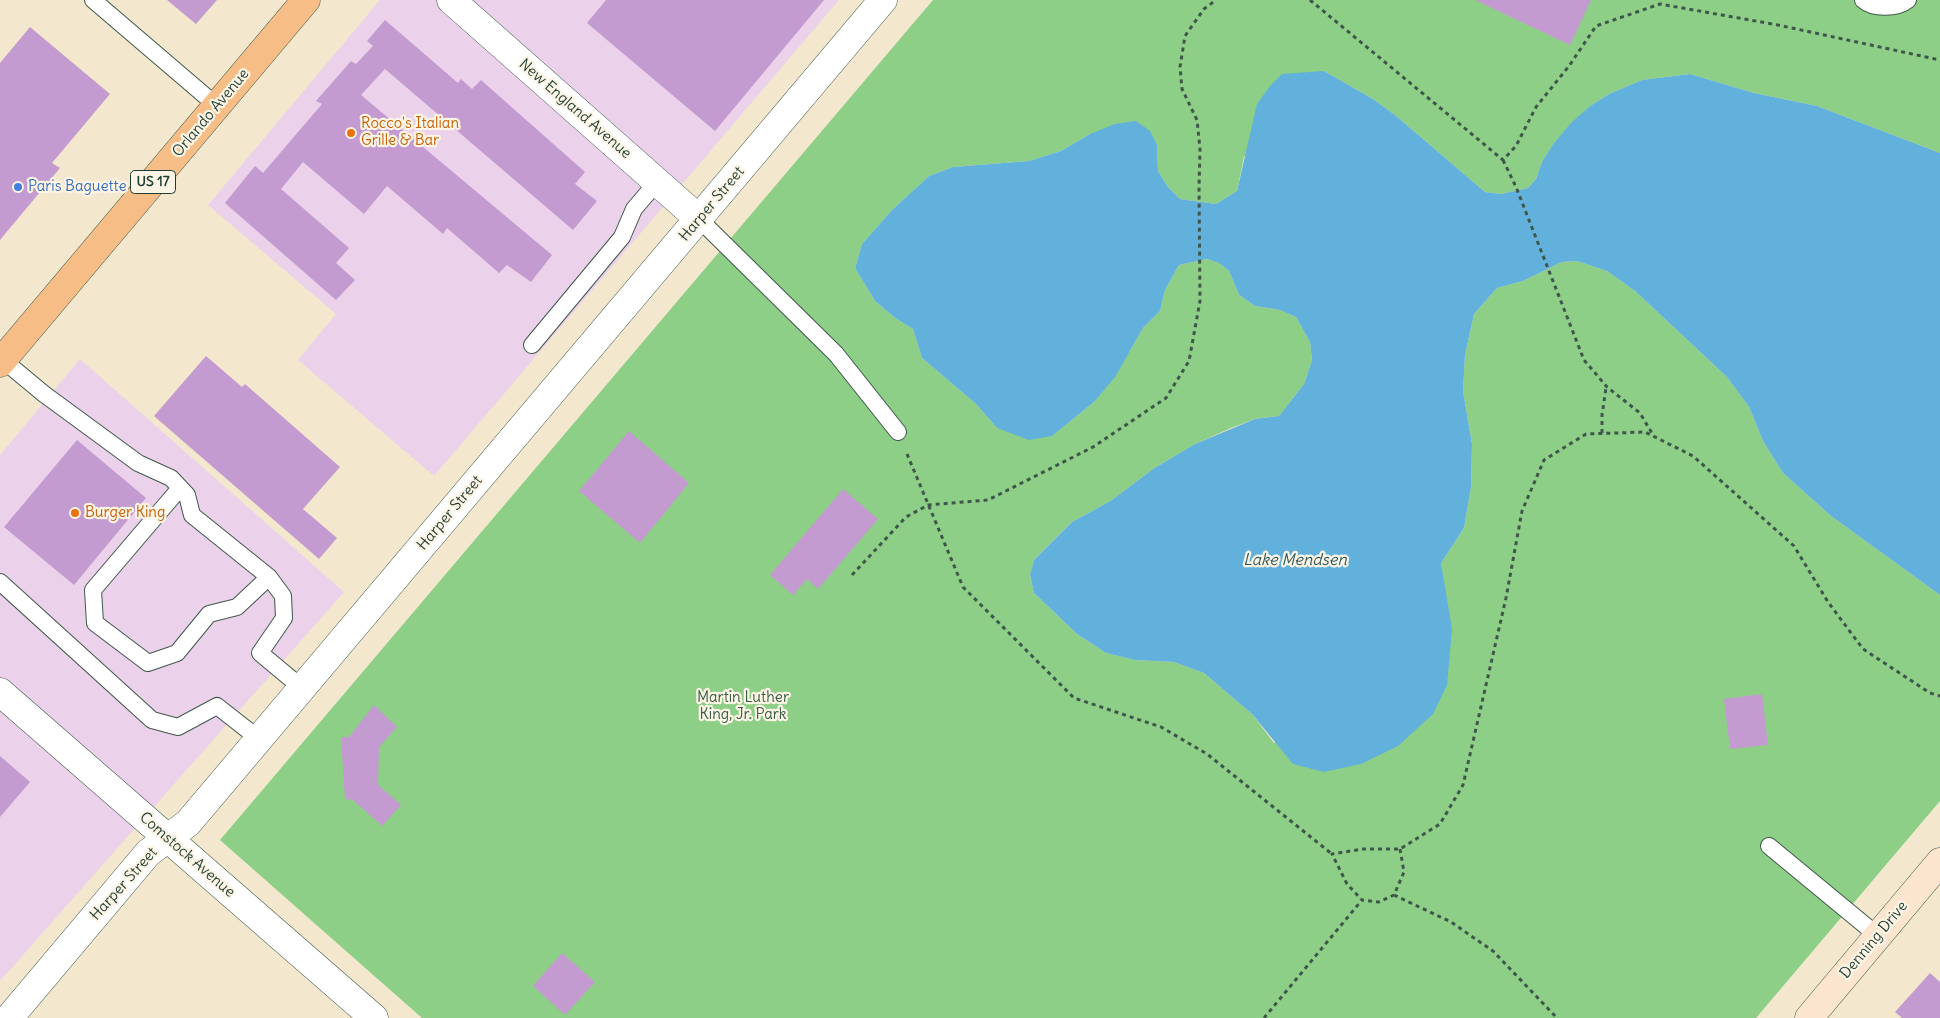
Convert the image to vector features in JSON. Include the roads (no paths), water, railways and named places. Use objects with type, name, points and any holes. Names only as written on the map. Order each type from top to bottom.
[{"type":"main road","name":"Orlando Avenue","points":[[2,362],[306,0]]},
{"type":"street","name":"New England Avenue","points":[[451,0],[699,219]]},
{"type":"street","name":"Harper Street","points":[[9,1018],[148,853],[188,823],[883,0]]},
{"type":"street","name":"Comstock Avenue","points":[[0,692],[374,1018]]},
{"type":"street","name":"Denning Drive","points":[[1816,1016],[1878,936],[1940,862]]},
{"type":"lane","points":[[93,0],[217,106]]},
{"type":"lane","points":[[1863,0],[1868,4],[1888,7],[1905,3],[1908,0]]},
{"type":"lane","points":[[532,344],[622,237],[634,209],[657,182]]},
{"type":"lane","points":[[699,219],[836,354],[898,432]]},
{"type":"lane","points":[[2,362],[138,463],[171,478],[187,495],[192,515],[269,577],[283,596],[284,618],[260,653],[302,688]]},
{"type":"lane","points":[[180,488],[93,590],[95,623],[148,663],[176,653],[209,614],[236,607],[269,577]]},
{"type":"lane","points":[[0,582],[152,720],[178,727],[217,706],[259,739]]},
{"type":"lane","points":[[1769,846],[1878,936]]},
{"type":"water","name":"Lake Mendsen","points":[[1324,71],[1373,99],[1395,115],[1485,192],[1501,194],[1528,188],[1536,179],[1542,162],[1553,144],[1571,123],[1590,106],[1609,94],[1642,80],[1690,74],[1754,93],[1817,106],[1940,153],[1940,595],[1831,516],[1783,473],[1763,441],[1749,407],[1727,377],[1635,291],[1607,271],[1577,261],[1562,262],[1523,281],[1497,288],[1474,314],[1465,355],[1463,391],[1472,444],[1471,487],[1464,528],[1441,563],[1452,629],[1447,685],[1433,714],[1398,746],[1361,764],[1324,772],[1293,764],[1252,714],[1204,673],[1174,662],[1135,660],[1106,653],[1077,634],[1034,593],[1030,575],[1034,560],[1072,522],[1112,500],[1153,469],[1195,444],[1255,419],[1279,416],[1304,384],[1312,360],[1310,342],[1296,317],[1280,310],[1255,306],[1239,295],[1229,271],[1219,263],[1207,259],[1179,265],[1165,290],[1160,311],[1143,328],[1115,377],[1094,402],[1052,436],[1029,440],[997,428],[976,404],[922,358],[913,329],[895,318],[875,301],[855,268],[862,244],[893,209],[929,176],[953,167],[1029,161],[1061,151],[1090,134],[1115,124],[1136,121],[1150,131],[1157,145],[1158,171],[1168,187],[1180,199],[1216,204],[1237,191],[1257,104],[1270,86],[1282,74]]},
{"type":"place","name":"Rocco's Italian Grille & Bar","points":[[351,133]]},
{"type":"place","name":"Paris Baguette","points":[[18,187]]},
{"type":"place","name":"Burger King","points":[[75,513]]},
{"type":"park label","name":"Martin Luther King, Jr. Park","points":[[743,706]]}]
